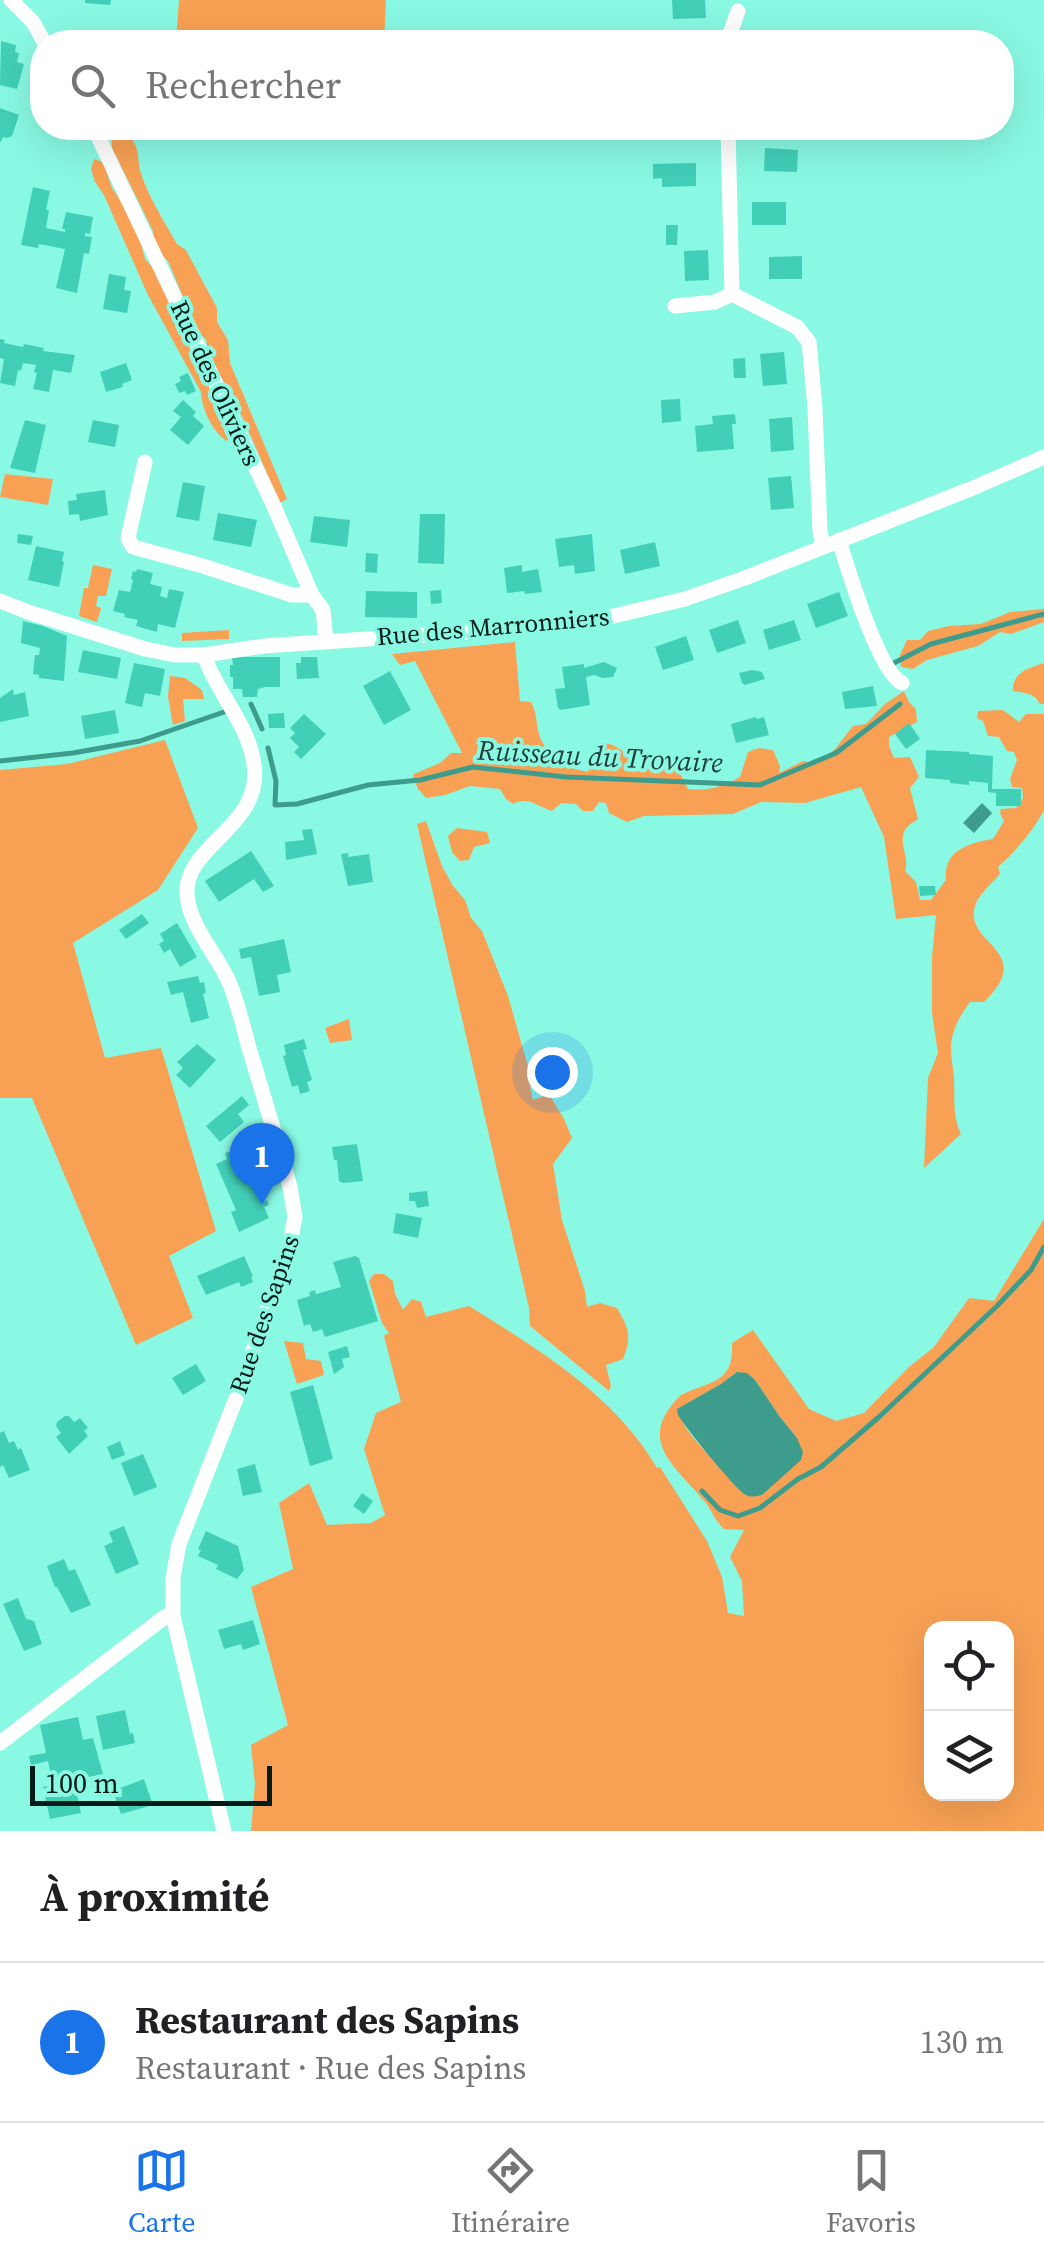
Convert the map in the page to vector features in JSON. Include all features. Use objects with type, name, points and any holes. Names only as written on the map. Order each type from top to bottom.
[{"type":"street","points":[[0,9],[10,0],[37,30]]},
{"type":"street","points":[[731,30],[738,12]]},
{"type":"street","name":"Rue des Oliviers","points":[[100,140],[273,504],[312,595],[328,606],[326,641]]},
{"type":"street","points":[[728,140],[732,294]]},
{"type":"street","points":[[676,306],[715,302],[732,294]]},
{"type":"street","points":[[732,294],[796,327],[808,342],[820,532],[831,543],[880,655],[895,680],[902,682]]},
{"type":"street","name":"Rue des Marronniers","points":[[0,601],[144,649],[175,654],[605,618],[685,599],[1044,457]]},
{"type":"street","points":[[145,462],[128,538],[134,547],[292,595],[312,595]]},
{"type":"street","name":"Rue des Sapins","points":[[204,654],[248,740],[255,778],[252,796],[240,817],[196,863],[187,882],[187,897],[192,917],[230,983],[296,1217],[289,1248],[237,1396],[179,1544],[173,1578],[174,1616],[224,1831]]},
{"type":"street","points":[[0,1743],[166,1616],[174,1616]]},
{"type":"shaded area","points":[[179,0],[386,0],[385,30],[177,30]]},
{"type":"shaded area","points":[[112,140],[132,140],[151,198],[177,244],[186,250],[217,308],[217,322],[228,340],[230,363],[287,499],[280,503],[242,416],[228,398],[209,356],[206,339],[198,333],[168,261],[157,247],[112,148]]},
{"type":"shaded area","points":[[94,159],[103,162],[112,188],[136,224],[145,259],[160,275],[235,436],[226,441],[209,419],[201,392],[147,293],[95,182],[91,169]]},
{"type":"shaded area","points":[[5,474],[53,479],[48,505],[0,497]]},
{"type":"shaded area","points":[[93,565],[112,569],[106,596],[98,596],[96,606],[101,608],[97,622],[79,616]]},
{"type":"shaded area","points":[[1044,609],[1044,622],[1011,634],[1000,632],[978,646],[927,660],[913,669],[901,667],[900,655],[907,640],[920,640],[928,631],[981,624],[1010,612]]},
{"type":"shaded area","points":[[229,630],[229,639],[182,641],[182,633]]},
{"type":"shaded area","points":[[515,642],[520,701],[531,702],[542,742],[552,755],[572,768],[588,772],[598,747],[612,745],[646,769],[655,758],[667,762],[688,789],[715,788],[740,777],[748,752],[759,748],[773,750],[779,773],[803,761],[817,764],[853,726],[866,724],[904,691],[916,709],[917,722],[889,737],[889,746],[894,758],[910,757],[919,777],[910,788],[918,819],[906,828],[903,840],[905,871],[916,882],[920,900],[931,900],[946,880],[953,855],[966,846],[993,839],[1004,821],[1001,809],[1016,808],[1023,798],[1022,788],[1012,787],[1010,779],[1017,760],[1014,752],[1007,751],[999,737],[988,736],[983,721],[977,718],[978,711],[1003,710],[1019,722],[1026,714],[1044,714],[1044,810],[1024,840],[998,867],[1000,874],[975,906],[974,919],[1002,959],[1004,971],[999,985],[984,1002],[970,1002],[953,1033],[954,1106],[961,1134],[924,1168],[928,1078],[938,1053],[932,1013],[936,915],[896,919],[884,837],[861,787],[805,803],[761,802],[733,814],[644,816],[627,822],[609,813],[606,803],[599,802],[593,811],[583,811],[576,804],[561,803],[552,811],[528,801],[513,804],[500,789],[470,786],[426,798],[418,789],[414,774],[440,763],[451,753],[462,753],[415,661],[400,665],[392,654]]},
{"type":"shaded area","points":[[1044,663],[1044,704],[1029,694],[1013,691],[1018,675]]},
{"type":"shaded area","points":[[170,676],[185,678],[202,690],[204,699],[183,699],[185,721],[173,725],[168,697]]},
{"type":"shaded area","points":[[165,740],[198,828],[158,890],[73,943],[105,1058],[161,1048],[216,1231],[169,1256],[193,1318],[136,1345],[32,1098],[0,1098],[0,770],[67,764]]},
{"type":"shaded area","points":[[426,821],[442,866],[482,931],[508,996],[533,1084],[533,1100],[549,1094],[572,1138],[553,1164],[562,1220],[587,1307],[600,1303],[617,1308],[628,1333],[623,1359],[606,1365],[609,1391],[530,1326],[417,824]]},
{"type":"shaded area","points":[[457,828],[487,832],[490,843],[474,847],[469,860],[460,861],[452,852],[448,836]]},
{"type":"shaded area","points":[[349,1019],[352,1040],[330,1043],[325,1028]]},
{"type":"shaded area","points":[[1044,1219],[1044,1831],[251,1831],[255,1784],[251,1745],[288,1725],[251,1587],[293,1569],[279,1503],[309,1483],[327,1525],[371,1523],[385,1515],[364,1449],[376,1413],[401,1402],[384,1336],[389,1333],[369,1281],[374,1274],[384,1274],[393,1281],[403,1310],[412,1299],[421,1302],[426,1317],[469,1306],[548,1357],[597,1396],[660,1467],[707,1541],[722,1577],[728,1613],[744,1616],[742,1581],[730,1557],[744,1530],[724,1529],[673,1465],[660,1440],[667,1411],[681,1395],[712,1383],[725,1373],[732,1343],[753,1330],[809,1409],[836,1421],[864,1413],[934,1347],[969,1298],[994,1301]],"holes":[[[737,1372],[755,1380],[797,1438],[726,1474],[691,1435],[678,1409]]]},
{"type":"shaded area","points":[[284,1341],[303,1343],[306,1359],[321,1361],[324,1375],[297,1384]]},
{"type":"water","points":[[982,803],[992,813],[974,833],[963,823]]},
{"type":"water","points":[[737,1372],[747,1373],[755,1380],[803,1452],[801,1460],[762,1495],[746,1495],[731,1481],[678,1415],[677,1409]]},
{"type":"building","points":[[85,0],[111,0],[110,5]]},
{"type":"building","points":[[672,0],[705,0],[706,18],[673,19]]},
{"type":"building","points":[[1,41],[16,45],[17,62],[24,64],[17,89],[0,85]]},
{"type":"building","points":[[0,108],[19,115],[12,136],[3,137],[0,143]]},
{"type":"building","points":[[765,148],[798,150],[797,172],[764,171]]},
{"type":"building","points":[[696,163],[696,186],[662,187],[662,178],[653,179],[653,164]]},
{"type":"building","points":[[33,187],[50,191],[46,228],[65,232],[62,229],[66,212],[93,217],[90,234],[85,233],[92,237],[89,254],[84,253],[77,293],[56,288],[65,249],[21,245]]},
{"type":"building","points":[[752,202],[786,202],[786,225],[752,225]]},
{"type":"building","points":[[666,225],[678,225],[677,245],[666,245]]},
{"type":"building","points":[[708,250],[709,280],[685,281],[684,251]]},
{"type":"building","points":[[802,256],[802,279],[769,279],[769,257]]},
{"type":"building","points":[[109,274],[126,277],[124,290],[131,291],[127,313],[103,309]]},
{"type":"building","points":[[0,339],[4,343],[75,355],[71,373],[53,370],[49,392],[33,389],[36,365],[23,363],[15,386],[0,383],[4,359],[0,358]]},
{"type":"building","points":[[784,352],[787,384],[763,386],[760,354]]},
{"type":"building","points":[[745,358],[746,378],[734,378],[733,359]]},
{"type":"building","points":[[126,363],[132,380],[106,392],[100,372]]},
{"type":"building","points":[[188,373],[196,391],[187,395],[185,391],[179,393],[175,384]]},
{"type":"building","points":[[680,399],[681,421],[662,423],[661,400]]},
{"type":"building","points":[[183,400],[204,426],[188,445],[170,430],[181,417],[173,411]]},
{"type":"building","points":[[735,414],[734,449],[697,452],[695,426],[713,424],[712,416]]},
{"type":"building","points":[[792,417],[794,450],[771,452],[769,419]]},
{"type":"building","points":[[25,420],[46,425],[35,473],[10,468]]},
{"type":"building","points":[[93,420],[119,425],[115,447],[88,442]]},
{"type":"building","points":[[791,476],[794,508],[771,510],[768,478]]},
{"type":"building","points":[[183,482],[205,486],[199,521],[176,517]]},
{"type":"building","points":[[105,490],[108,515],[80,521],[79,514],[69,515],[68,501],[77,500],[76,494]]},
{"type":"building","points":[[218,513],[257,520],[251,547],[213,540]]},
{"type":"building","points":[[420,514],[445,514],[444,564],[418,563]]},
{"type":"building","points":[[314,516],[350,520],[347,547],[310,542]]},
{"type":"building","points":[[18,534],[33,536],[31,545],[17,543]]},
{"type":"building","points":[[592,534],[595,571],[575,574],[574,565],[559,567],[555,539]]},
{"type":"building","points":[[655,542],[660,566],[625,574],[620,550]]},
{"type":"building","points":[[36,546],[64,552],[59,587],[28,580]]},
{"type":"building","points":[[366,553],[378,554],[377,573],[365,572]]},
{"type":"building","points":[[522,565],[522,572],[538,569],[542,592],[507,593],[504,568]]},
{"type":"building","points":[[133,571],[153,573],[150,584],[162,587],[160,596],[167,598],[169,589],[184,592],[175,628],[158,624],[157,632],[136,626],[138,620],[113,611],[119,590],[130,592]]},
{"type":"building","points":[[441,590],[442,603],[431,604],[430,591]]},
{"type":"building","points":[[366,591],[417,592],[417,618],[365,617]]},
{"type":"building","points":[[839,592],[848,616],[816,628],[807,604]]},
{"type":"building","points":[[738,620],[746,643],[717,653],[709,630]]},
{"type":"building","points":[[794,620],[801,640],[769,650],[763,630]]},
{"type":"building","points":[[23,621],[67,636],[64,681],[33,674],[35,655],[39,655],[40,648],[21,643]]},
{"type":"building","points":[[686,636],[694,660],[663,670],[655,647]]},
{"type":"building","points":[[83,650],[121,658],[117,679],[78,672]]},
{"type":"building","points":[[232,657],[280,657],[280,687],[265,687],[258,689],[257,697],[243,697],[242,689],[233,689]]},
{"type":"building","points":[[301,657],[317,657],[319,678],[297,679],[296,663],[301,663]]},
{"type":"building","points":[[604,662],[617,668],[613,677],[586,677],[590,705],[558,708],[555,689],[565,688],[562,667],[584,664],[584,668]]},
{"type":"building","points":[[134,663],[165,669],[160,696],[145,693],[142,707],[125,703]]},
{"type":"building","points":[[390,671],[411,710],[384,725],[363,686]]},
{"type":"building","points":[[762,672],[765,679],[745,685],[739,673]]},
{"type":"building","points":[[873,686],[877,706],[845,709],[842,692]]},
{"type":"building","points":[[13,689],[14,695],[25,692],[29,716],[0,722],[0,698]]},
{"type":"building","points":[[115,710],[119,733],[85,739],[81,716]]},
{"type":"building","points":[[284,713],[285,728],[269,728],[268,714]]},
{"type":"building","points":[[304,714],[326,734],[301,759],[294,752],[299,747],[290,738],[295,733],[290,728]]},
{"type":"building","points":[[764,717],[769,735],[736,743],[731,724]]},
{"type":"building","points":[[909,723],[920,739],[906,749],[895,734]]},
{"type":"building","points":[[926,750],[993,756],[992,789],[1021,789],[1021,806],[996,806],[996,793],[988,792],[988,783],[969,781],[969,785],[925,778]]},
{"type":"building","points":[[575,754],[575,767],[559,767],[559,755]]},
{"type":"building","points":[[312,829],[317,854],[286,860],[285,842],[304,840],[302,830]]},
{"type":"building","points":[[251,851],[274,886],[263,892],[254,879],[219,902],[205,881]]},
{"type":"building","points":[[348,853],[348,857],[369,854],[373,882],[348,886],[341,854]]},
{"type":"building","points":[[919,886],[935,886],[936,895],[920,896]]},
{"type":"building","points":[[142,914],[149,923],[126,939],[119,930]]},
{"type":"building","points":[[177,923],[197,957],[180,967],[170,949],[164,953],[159,944],[164,941],[160,934]]},
{"type":"building","points":[[284,939],[291,972],[277,975],[280,992],[259,996],[251,957],[241,959],[239,949]]},
{"type":"building","points":[[198,976],[200,983],[204,982],[209,1018],[191,1023],[183,992],[171,995],[167,982]]},
{"type":"building","points":[[304,1039],[307,1049],[303,1050],[312,1080],[307,1082],[310,1091],[300,1094],[298,1085],[292,1087],[283,1056],[284,1045]]},
{"type":"building","points":[[197,1044],[216,1060],[190,1088],[176,1075],[183,1068],[177,1062]]},
{"type":"building","points":[[242,1096],[249,1105],[238,1114],[244,1122],[220,1142],[206,1126]]},
{"type":"building","points":[[357,1144],[363,1181],[343,1183],[339,1181],[332,1147]]},
{"type":"building","points":[[239,1148],[262,1202],[267,1200],[269,1205],[264,1207],[269,1218],[239,1232],[231,1212],[236,1210],[216,1164],[227,1159],[225,1153]]},
{"type":"building","points":[[427,1191],[429,1206],[417,1208],[415,1201],[409,1201],[409,1193]]},
{"type":"building","points":[[396,1213],[422,1218],[418,1238],[393,1233]]},
{"type":"building","points":[[244,1256],[253,1282],[241,1287],[239,1282],[206,1295],[197,1276]]},
{"type":"building","points":[[359,1258],[378,1321],[325,1337],[322,1329],[313,1332],[310,1324],[304,1326],[297,1300],[315,1290],[316,1294],[341,1287],[333,1262]]},
{"type":"building","points":[[347,1346],[350,1357],[342,1359],[344,1367],[334,1374],[328,1352]]},
{"type":"building","points":[[196,1364],[206,1381],[183,1395],[172,1378]]},
{"type":"building","points":[[313,1385],[333,1459],[310,1466],[290,1392]]},
{"type":"building","points":[[65,1416],[74,1422],[80,1418],[88,1428],[84,1431],[88,1436],[69,1454],[56,1437],[61,1433],[57,1422]]},
{"type":"building","points":[[4,1431],[9,1443],[14,1441],[18,1450],[21,1448],[30,1470],[9,1478],[3,1465],[0,1467],[0,1433]]},
{"type":"building","points":[[120,1441],[125,1455],[112,1460],[107,1447]]},
{"type":"building","points":[[143,1454],[157,1487],[134,1496],[121,1463]]},
{"type":"building","points":[[255,1464],[262,1492],[243,1496],[237,1469]]},
{"type":"building","points":[[362,1493],[373,1501],[364,1514],[353,1506]]},
{"type":"building","points":[[124,1526],[139,1564],[116,1574],[104,1546],[113,1542],[109,1532]]},
{"type":"building","points":[[206,1531],[238,1546],[244,1570],[237,1579],[198,1556]]},
{"type":"building","points":[[64,1559],[69,1571],[75,1569],[91,1605],[71,1613],[47,1566]]},
{"type":"building","points":[[18,1598],[26,1619],[34,1621],[42,1644],[24,1651],[3,1604]]},
{"type":"building","points":[[253,1620],[260,1644],[243,1650],[241,1644],[224,1649],[218,1630]]},
{"type":"building","points":[[125,1710],[135,1743],[103,1750],[96,1716]]},
{"type":"building","points":[[78,1717],[83,1740],[93,1738],[103,1774],[74,1780],[81,1813],[50,1819],[43,1787],[53,1785],[48,1761],[31,1765],[29,1756],[46,1753],[40,1725]]},
{"type":"building","points":[[144,1779],[153,1805],[121,1814],[113,1791]]},
{"type":"waterway","name":"Ruisseau du Trovaire","points":[[892,664],[931,644],[1044,614]]},
{"type":"waterway","points":[[251,704],[262,729]]},
{"type":"waterway","name":"Ruisseau du Trovaire","points":[[268,748],[276,781],[275,805],[297,804],[368,785],[420,780],[473,767],[566,777],[760,785],[836,753],[900,704]]},
{"type":"waterway","name":"Ruisseau du Trovaire","points":[[0,761],[140,741],[224,712]]},
{"type":"waterway","points":[[702,1491],[720,1510],[738,1516],[760,1508],[821,1467],[997,1306],[1031,1270],[1044,1247]]},
{"type":"place","name":"Restaurant des Sapins","points":[[262,1205]]}]
